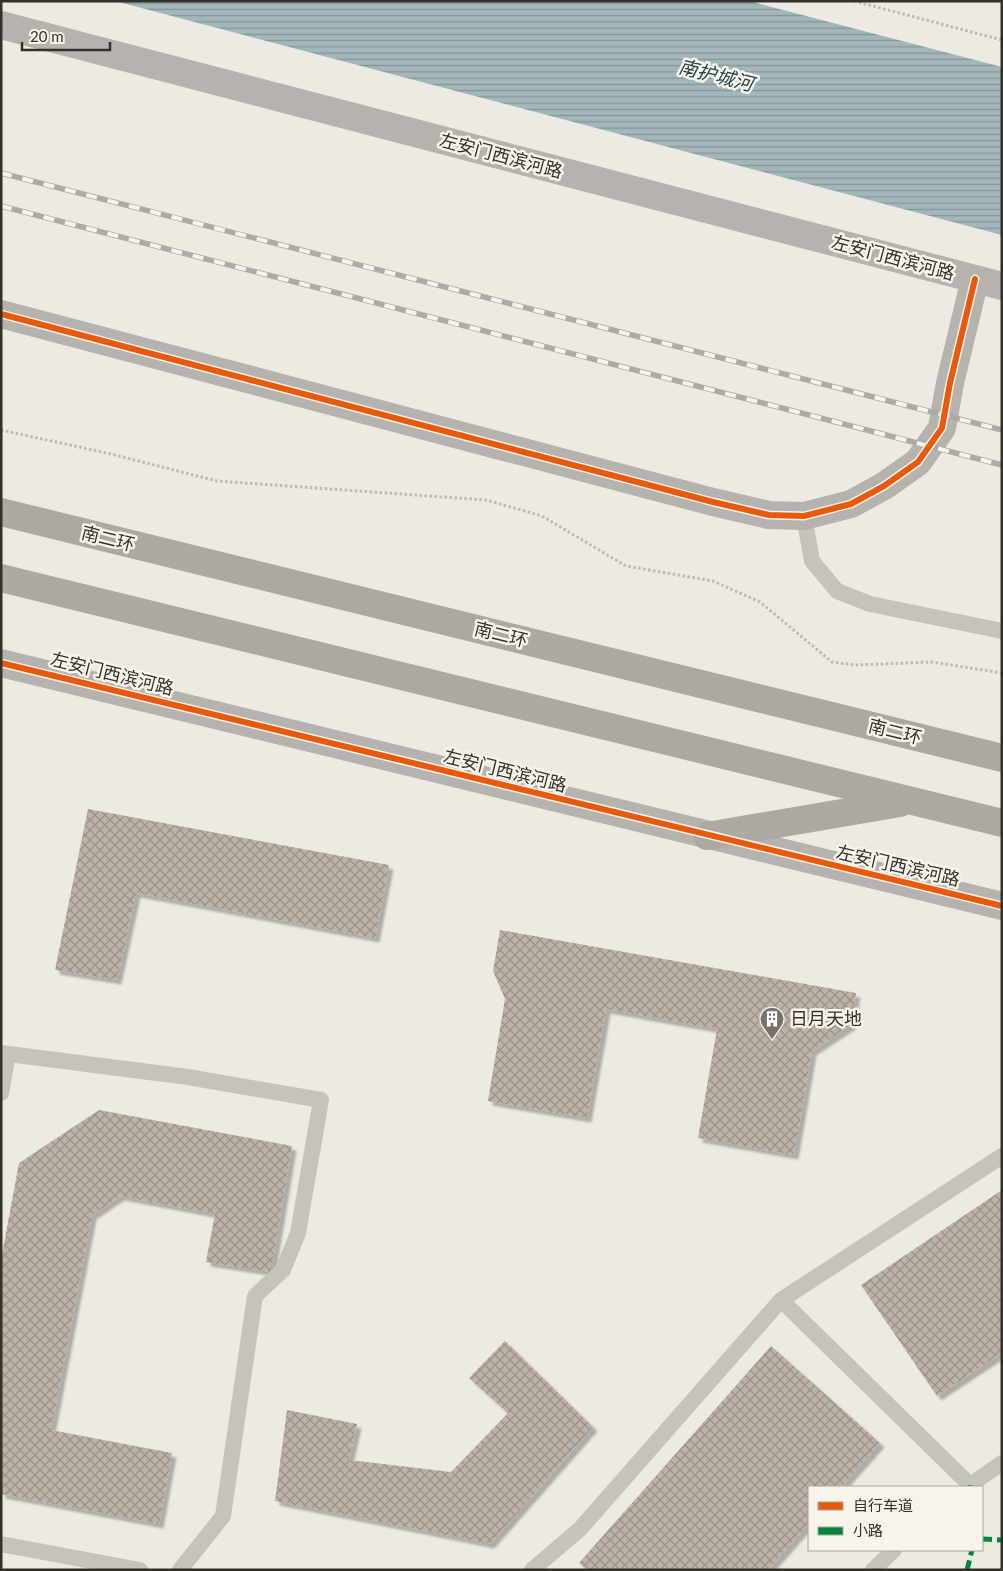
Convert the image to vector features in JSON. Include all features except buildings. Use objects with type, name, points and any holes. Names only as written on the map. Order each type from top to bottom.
[{"type":"highway","name":"南二环","points":[[1,512],[1002,758]]},
{"type":"highway","points":[[1,578],[1002,823]]},
{"type":"highway","points":[[707,836],[910,801]]},
{"type":"street","name":"左安门西滨河路","points":[[1,25],[1002,286]]},
{"type":"street","points":[[1,314],[713,502],[769,516],[804,516],[851,504],[884,486],[918,462],[942,428],[950,383],[975,279]]},
{"type":"street","name":"左安门西滨河路","points":[[1,663],[707,836],[1002,906]]},
{"type":"lane","points":[[804,516],[812,560],[836,591],[870,604],[1002,631]]},
{"type":"lane","points":[[1,1093],[5,1053],[188,1077],[322,1100],[298,1234],[283,1270],[255,1296],[223,1516],[180,1570]]},
{"type":"lane","points":[[532,1570],[580,1529],[781,1300],[1002,1156]]},
{"type":"lane","points":[[781,1300],[968,1486],[1002,1463]]},
{"type":"lane","points":[[1,1544],[140,1570]]},
{"type":"lane","points":[[873,1570],[893,1551]]},
{"type":"path","points":[[854,1],[1002,40]]},
{"type":"path","points":[[1,437],[2,430],[111,454],[217,481],[486,500],[542,516],[626,566],[713,581],[760,602],[832,662],[855,665],[932,662],[1002,673]]},
{"type":"water","name":"南护城河","points":[[115,1],[749,1],[1002,67],[1002,235]]},
{"type":"railway","points":[[1,173],[1002,430]]},
{"type":"railway","points":[[1,206],[1002,465]]},
{"type":"marked path","points":[[983,1539],[1002,1540]]},
{"type":"marked path","points":[[967,1570],[972,1551]]},
{"type":"cycle path","points":[[1,314],[713,502],[769,515],[804,516],[851,504],[884,486],[918,462],[942,428],[950,383],[975,279]]},
{"type":"cycle path","points":[[1,663],[1002,906]]},
{"type":"place","name":"日月天地","points":[[772,1040]]}]
